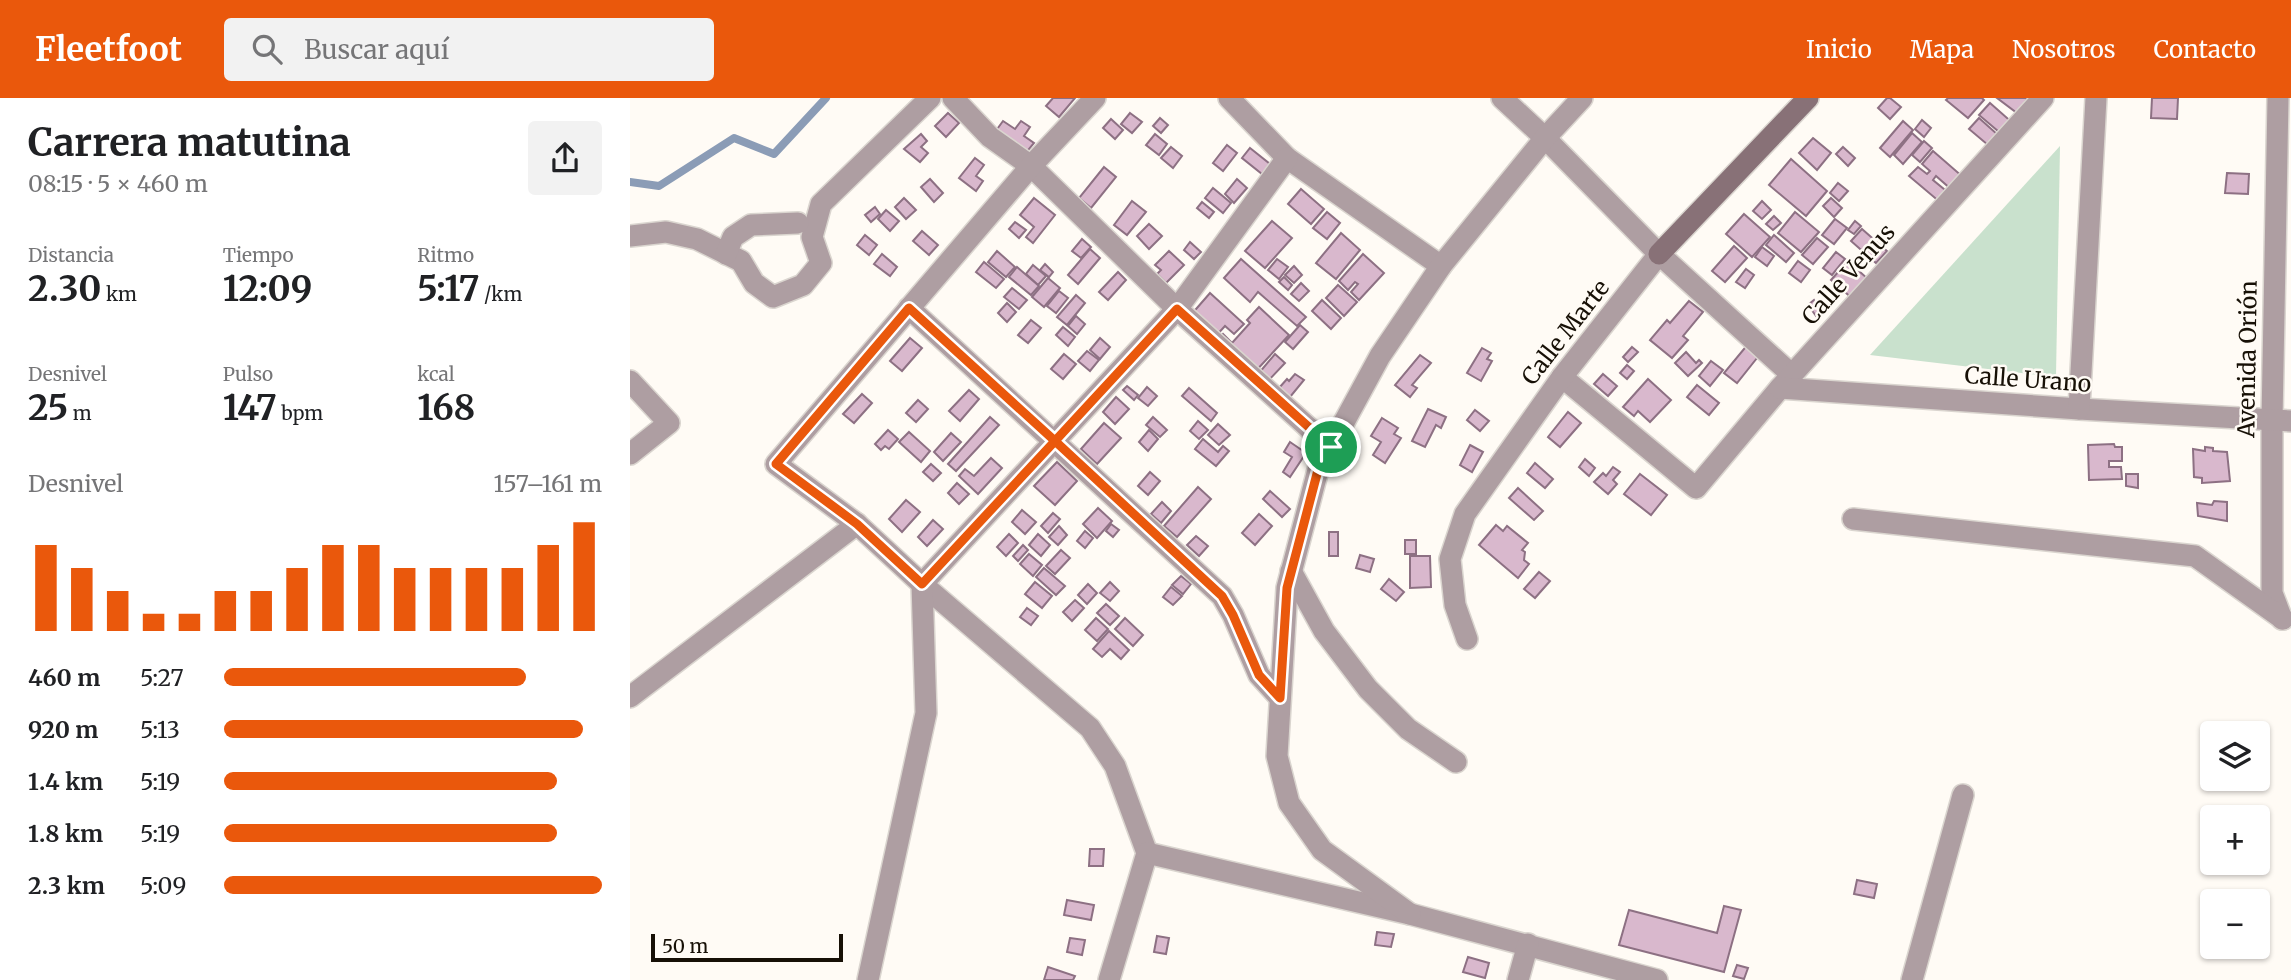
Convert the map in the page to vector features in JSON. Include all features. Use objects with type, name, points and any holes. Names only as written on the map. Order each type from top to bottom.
[{"type":"street","points":[[630,236],[666,232],[697,239],[741,261],[754,283],[773,297],[803,285],[821,263],[812,237],[821,204],[930,98]]},
{"type":"street","points":[[953,98],[990,137],[1031,166],[1177,309],[1331,447]]},
{"type":"street","points":[[1095,98],[1031,166],[776,464],[857,524],[922,584],[1090,728],[1115,766],[1147,853],[1109,980]]},
{"type":"street","points":[[1229,98],[1287,158],[1440,267]]},
{"type":"street","points":[[1502,98],[1545,138],[1786,382]]},
{"type":"street","points":[[1410,914],[1322,850],[1289,803],[1277,756],[1287,588],[1318,470],[1380,356],[1440,267],[1581,98]]},
{"type":"street","name":"Calle Marte","points":[[1467,639],[1455,605],[1451,559],[1465,514],[1562,377],[1659,254],[1808,98]]},
{"type":"street","name":"Calle Venus","points":[[1562,377],[1696,488],[1786,382],[2043,98]]},
{"type":"street","points":[[2079,409],[2096,98]]},
{"type":"street","name":"Avenida Orión","points":[[2278,98],[2282,420],[2272,593],[2286,621]]},
{"type":"street","points":[[868,980],[926,713],[922,584],[1177,309],[1287,158]]},
{"type":"street","points":[[726,254],[733,237],[751,225],[798,223]]},
{"type":"street","points":[[909,308],[1222,596],[1259,675],[1280,698]]},
{"type":"street","points":[[630,381],[669,423],[630,454]]},
{"type":"street","name":"Calle Urano","points":[[1786,382],[2079,409],[2282,420]]},
{"type":"street","points":[[1853,519],[2195,556],[2286,621]]},
{"type":"street","points":[[630,697],[857,524]]},
{"type":"street","points":[[1291,571],[1324,632],[1368,689],[1408,729],[1456,762]]},
{"type":"street","points":[[1912,980],[1963,795]]},
{"type":"street","points":[[1147,853],[1410,914],[1657,980]]},
{"type":"street","points":[[1518,980],[1528,944]]},
{"type":"green space","points":[[2060,146],[2056,377],[1870,355]]},
{"type":"building","points":[[1053,98],[1075,98],[1059,117],[1046,106]]},
{"type":"building","points":[[1887,98],[1901,107],[1890,119],[1878,108]]},
{"type":"building","points":[[1997,98],[2028,98],[2017,113]]},
{"type":"building","points":[[2152,98],[2178,98],[2177,119],[2151,118]]},
{"type":"building","points":[[1946,100],[1984,100],[1968,118]]},
{"type":"building","points":[[1990,103],[2015,125],[2005,137],[1979,115]]},
{"type":"building","points":[[948,113],[959,123],[946,137],[935,126]]},
{"type":"building","points":[[1130,113],[1142,122],[1132,133],[1121,124]]},
{"type":"building","points":[[1160,118],[1168,125],[1161,133],[1153,126]]},
{"type":"building","points":[[1979,118],[1998,135],[1988,145],[1969,129]]},
{"type":"building","points":[[1111,119],[1123,130],[1115,139],[1103,128]]},
{"type":"building","points":[[1922,120],[1931,128],[1924,137],[1915,129]]},
{"type":"building","points":[[1003,121],[1015,129],[1021,121],[1030,127],[1024,136],[1034,143],[1025,154],[995,132]]},
{"type":"building","points":[[1903,121],[1913,130],[1890,157],[1880,148]]},
{"type":"building","points":[[1912,133],[1922,142],[1903,164],[1894,155]]},
{"type":"building","points":[[921,134],[927,141],[921,147],[928,153],[920,162],[904,149]]},
{"type":"building","points":[[1155,134],[1167,144],[1159,155],[1146,145]]},
{"type":"building","points":[[1813,138],[1831,153],[1817,170],[1799,153]]},
{"type":"building","points":[[1924,141],[1932,148],[1920,162],[1912,155]]},
{"type":"building","points":[[1227,145],[1237,153],[1223,171],[1213,163]]},
{"type":"building","points":[[1171,147],[1182,156],[1173,168],[1161,158]]},
{"type":"building","points":[[1843,147],[1855,158],[1848,166],[1836,154]]},
{"type":"building","points":[[1250,148],[1270,164],[1262,174],[1242,158]]},
{"type":"building","points":[[1933,151],[1963,177],[1952,190],[1936,176],[1933,180],[1950,194],[1941,203],[1909,176],[1918,167],[1927,174],[1930,171],[1922,164]]},
{"type":"building","points":[[975,158],[984,165],[976,176],[983,181],[976,191],[959,178]]},
{"type":"building","points":[[1791,159],[1827,191],[1806,216],[1769,185]]},
{"type":"building","points":[[1104,167],[1116,177],[1091,208],[1079,198]]},
{"type":"building","points":[[2227,173],[2249,174],[2248,194],[2225,193]]},
{"type":"building","points":[[930,179],[943,193],[934,202],[921,187]]},
{"type":"building","points":[[1237,179],[1247,188],[1234,203],[1225,194]]},
{"type":"building","points":[[1838,183],[1848,191],[1839,201],[1830,193]]},
{"type":"building","points":[[1213,188],[1231,203],[1223,213],[1205,198]]},
{"type":"building","points":[[1301,189],[1324,209],[1311,224],[1288,204]]},
{"type":"building","points":[[904,198],[916,210],[906,219],[895,207]]},
{"type":"building","points":[[1034,198],[1055,215],[1033,243],[1026,237],[1034,227],[1020,215]]},
{"type":"building","points":[[1831,198],[1842,208],[1834,217],[1823,206]]},
{"type":"building","points":[[1132,201],[1146,212],[1127,235],[1114,225]]},
{"type":"building","points":[[1762,201],[1771,210],[1762,219],[1753,211]]},
{"type":"building","points":[[1202,202],[1214,212],[1209,218],[1197,208]]},
{"type":"building","points":[[875,207],[880,214],[871,222],[865,215]]},
{"type":"building","points":[[886,210],[899,221],[890,231],[878,219]]},
{"type":"building","points":[[1327,212],[1340,223],[1327,239],[1313,228]]},
{"type":"building","points":[[1795,212],[1819,232],[1801,252],[1778,233]]},
{"type":"building","points":[[1744,214],[1770,237],[1752,257],[1726,234]]},
{"type":"building","points":[[1774,216],[1781,223],[1773,230],[1766,224]]},
{"type":"building","points":[[1835,219],[1847,228],[1834,244],[1822,235]]},
{"type":"building","points":[[1272,221],[1292,238],[1265,268],[1245,251]]},
{"type":"building","points":[[1855,221],[1861,226],[1854,234],[1848,230]]},
{"type":"building","points":[[1015,222],[1026,230],[1019,238],[1009,229]]},
{"type":"building","points":[[1149,224],[1162,236],[1149,249],[1137,236]]},
{"type":"building","points":[[1862,229],[1887,251],[1876,263],[1851,241]]},
{"type":"building","points":[[922,231],[938,245],[929,255],[913,241]]},
{"type":"building","points":[[1341,233],[1360,250],[1336,279],[1316,263]]},
{"type":"building","points":[[865,235],[877,245],[869,255],[857,245]]},
{"type":"building","points":[[1774,235],[1794,253],[1786,262],[1766,245]]},
{"type":"building","points":[[1817,238],[1828,247],[1813,264],[1802,255]]},
{"type":"building","points":[[1082,239],[1091,247],[1081,258],[1072,251]]},
{"type":"building","points":[[1190,242],[1201,252],[1194,259],[1184,250]]},
{"type":"building","points":[[1734,246],[1747,258],[1725,282],[1712,271]]},
{"type":"building","points":[[1762,247],[1774,256],[1767,266],[1755,257]]},
{"type":"building","points":[[1090,249],[1100,258],[1078,284],[1068,275]]},
{"type":"building","points":[[997,251],[1015,267],[1006,277],[988,262]]},
{"type":"building","points":[[1169,251],[1184,265],[1166,283],[1157,274],[1161,270],[1155,265]]},
{"type":"building","points":[[1836,252],[1845,259],[1832,275],[1823,268]]},
{"type":"building","points":[[882,254],[897,267],[890,276],[874,264]]},
{"type":"building","points":[[1363,254],[1384,273],[1359,300],[1351,292],[1358,284],[1355,282],[1348,290],[1339,281]]},
{"type":"building","points":[[1241,259],[1306,317],[1297,326],[1258,292],[1250,302],[1224,278]]},
{"type":"building","points":[[1277,259],[1288,267],[1279,279],[1268,270]]},
{"type":"building","points":[[1798,261],[1810,270],[1801,282],[1789,273]]},
{"type":"building","points":[[1848,261],[1869,280],[1853,299],[1831,280]]},
{"type":"building","points":[[984,262],[1004,279],[996,288],[976,272]]},
{"type":"building","points":[[1045,264],[1053,272],[1049,277],[1040,270]]},
{"type":"building","points":[[1033,265],[1046,276],[1038,285],[1026,274]]},
{"type":"building","points":[[1294,266],[1302,275],[1294,283],[1285,275]]},
{"type":"building","points":[[1017,267],[1039,286],[1031,295],[1009,277]]},
{"type":"building","points":[[1746,269],[1754,275],[1745,288],[1736,282]]},
{"type":"building","points":[[1118,272],[1126,280],[1108,300],[1099,292]]},
{"type":"building","points":[[1284,277],[1292,285],[1288,290],[1279,282]]},
{"type":"building","points":[[1048,278],[1060,288],[1044,307],[1032,297]]},
{"type":"building","points":[[1301,283],[1309,291],[1299,301],[1291,294]]},
{"type":"building","points":[[1338,285],[1357,302],[1344,316],[1326,298]]},
{"type":"building","points":[[1012,288],[1027,300],[1019,309],[1004,297]]},
{"type":"building","points":[[1059,291],[1068,298],[1056,313],[1047,306]]},
{"type":"building","points":[[1210,293],[1244,324],[1234,334],[1225,326],[1214,338],[1190,316]]},
{"type":"building","points":[[1076,295],[1085,303],[1067,325],[1057,317]]},
{"type":"building","points":[[1322,300],[1341,318],[1331,329],[1312,311]]},
{"type":"building","points":[[1814,300],[1822,312],[1816,316],[1808,305]]},
{"type":"building","points":[[1689,301],[1703,312],[1683,336],[1688,340],[1672,358],[1650,340],[1667,320],[1670,323]]},
{"type":"building","points":[[1007,303],[1016,312],[1007,322],[998,313]]},
{"type":"building","points":[[1259,307],[1289,335],[1253,374],[1217,340],[1223,334],[1232,343],[1250,323],[1247,320]]},
{"type":"building","points":[[1076,316],[1085,324],[1077,334],[1068,326]]},
{"type":"building","points":[[1031,320],[1041,328],[1028,343],[1018,335]]},
{"type":"building","points":[[1300,325],[1308,332],[1293,349],[1285,342]]},
{"type":"building","points":[[1063,327],[1075,337],[1068,346],[1056,335]]},
{"type":"building","points":[[910,338],[922,348],[902,371],[890,361]]},
{"type":"building","points":[[1100,338],[1110,347],[1100,359],[1090,350]]},
{"type":"building","points":[[1749,343],[1761,353],[1737,383],[1724,373]]},
{"type":"building","points":[[1632,347],[1638,352],[1628,362],[1623,357]]},
{"type":"building","points":[[1482,348],[1491,353],[1487,359],[1492,361],[1481,381],[1467,373]]},
{"type":"building","points":[[1087,351],[1099,360],[1090,371],[1078,361]]},
{"type":"building","points":[[1686,352],[1696,363],[1699,360],[1702,363],[1688,376],[1675,363]]},
{"type":"building","points":[[1064,354],[1076,364],[1063,379],[1051,369]]},
{"type":"building","points":[[1275,354],[1285,363],[1268,381],[1259,373]]},
{"type":"building","points":[[1420,355],[1431,363],[1412,385],[1417,388],[1410,397],[1395,385]]},
{"type":"building","points":[[1711,361],[1723,370],[1710,386],[1699,376]]},
{"type":"building","points":[[1627,365],[1634,371],[1627,379],[1620,373]]},
{"type":"building","points":[[1295,374],[1304,380],[1290,397],[1279,388]]},
{"type":"building","points":[[1603,374],[1617,386],[1608,396],[1594,384]]},
{"type":"building","points":[[1648,379],[1671,400],[1650,422],[1638,411],[1634,416],[1623,407]]},
{"type":"building","points":[[1697,385],[1719,403],[1709,415],[1687,397]]},
{"type":"building","points":[[1127,386],[1138,395],[1134,400],[1123,390]]},
{"type":"building","points":[[1147,387],[1157,396],[1148,406],[1138,398]]},
{"type":"building","points":[[1189,388],[1217,413],[1211,421],[1182,396]]},
{"type":"building","points":[[969,390],[979,399],[960,421],[949,411]]},
{"type":"building","points":[[862,394],[872,403],[854,423],[843,414]]},
{"type":"building","points":[[1116,397],[1129,409],[1115,424],[1103,412]]},
{"type":"building","points":[[918,400],[928,409],[916,422],[906,413]]},
{"type":"building","points":[[1428,409],[1446,417],[1441,428],[1436,425],[1425,447],[1412,441]]},
{"type":"building","points":[[1475,410],[1489,421],[1480,431],[1467,420]]},
{"type":"building","points":[[1568,412],[1581,423],[1560,447],[1548,437]]},
{"type":"building","points":[[990,417],[999,425],[956,471],[948,464]]},
{"type":"building","points":[[1153,417],[1167,430],[1160,437],[1146,425]]},
{"type":"building","points":[[1382,418],[1398,428],[1394,434],[1401,438],[1385,463],[1373,455],[1381,442],[1371,436]]},
{"type":"building","points":[[1198,421],[1208,430],[1199,439],[1190,431]]},
{"type":"building","points":[[1104,423],[1121,438],[1097,464],[1081,449]]},
{"type":"building","points":[[1218,424],[1230,435],[1219,445],[1208,435]]},
{"type":"building","points":[[888,430],[898,439],[889,449],[885,446],[881,450],[875,444]]},
{"type":"building","points":[[1149,430],[1158,439],[1148,451],[1139,442]]},
{"type":"building","points":[[909,432],[930,451],[921,462],[899,442]]},
{"type":"building","points":[[951,433],[961,442],[943,461],[934,452]]},
{"type":"building","points":[[1203,439],[1218,452],[1223,446],[1229,451],[1216,466],[1195,449]]},
{"type":"building","points":[[1290,442],[1306,453],[1290,477],[1283,472],[1292,457],[1284,452]]},
{"type":"building","points":[[2114,444],[2115,447],[2122,447],[2122,461],[2109,461],[2109,467],[2121,467],[2122,479],[2089,480],[2088,445]]},
{"type":"building","points":[[1470,445],[1483,452],[1472,472],[1460,465]]},
{"type":"building","points":[[2205,447],[2213,448],[2213,451],[2227,452],[2230,481],[2202,483],[2202,478],[2194,477],[2193,449],[2205,451]]},
{"type":"building","points":[[991,458],[1002,468],[978,494],[959,476],[965,469],[974,476]]},
{"type":"building","points":[[1585,459],[1595,468],[1589,476],[1579,467]]},
{"type":"building","points":[[1057,462],[1077,481],[1055,505],[1034,486]]},
{"type":"building","points":[[1535,463],[1553,479],[1545,488],[1527,473]]},
{"type":"building","points":[[931,464],[941,473],[933,481],[923,472]]},
{"type":"building","points":[[1613,467],[1620,472],[1613,480],[1617,484],[1608,494],[1594,482],[1603,473],[1606,476]]},
{"type":"building","points":[[1150,472],[1160,481],[1148,495],[1138,486]]},
{"type":"building","points":[[1640,474],[1667,495],[1651,515],[1624,494]]},
{"type":"building","points":[[2126,474],[2138,474],[2138,488],[2126,486]]},
{"type":"building","points":[[957,483],[969,494],[959,504],[948,493]]},
{"type":"building","points":[[1198,487],[1211,499],[1177,537],[1164,526]]},
{"type":"building","points":[[1518,488],[1543,511],[1534,520],[1509,498]]},
{"type":"building","points":[[1270,491],[1290,509],[1282,517],[1263,499]]},
{"type":"building","points":[[906,500],[920,512],[902,532],[889,519]]},
{"type":"building","points":[[2214,501],[2227,502],[2227,521],[2198,516],[2197,503],[2212,505]]},
{"type":"building","points":[[1162,502],[1171,511],[1161,523],[1151,514]]},
{"type":"building","points":[[1098,508],[1112,521],[1097,538],[1083,524]]},
{"type":"building","points":[[1022,510],[1036,522],[1025,534],[1012,522]]},
{"type":"building","points":[[1053,513],[1060,519],[1048,533],[1041,526]]},
{"type":"building","points":[[1259,514],[1272,526],[1255,545],[1242,533]]},
{"type":"building","points":[[933,520],[943,529],[927,546],[918,537]]},
{"type":"building","points":[[1111,524],[1119,530],[1113,537],[1106,531]]},
{"type":"building","points":[[1496,525],[1503,531],[1507,526],[1528,543],[1522,550],[1525,552],[1524,560],[1529,564],[1518,578],[1479,545]]},
{"type":"building","points":[[1059,526],[1067,535],[1058,545],[1049,537]]},
{"type":"building","points":[[1085,531],[1093,538],[1085,548],[1077,541]]},
{"type":"building","points":[[1329,532],[1338,532],[1338,556],[1329,556]]},
{"type":"building","points":[[1009,534],[1018,543],[1006,556],[997,547]]},
{"type":"building","points":[[1038,534],[1050,545],[1041,556],[1029,545]]},
{"type":"building","points":[[1196,536],[1208,546],[1199,556],[1187,545]]},
{"type":"building","points":[[1405,540],[1416,540],[1416,554],[1405,554]]},
{"type":"building","points":[[1023,545],[1028,550],[1018,561],[1013,556]]},
{"type":"building","points":[[1061,550],[1070,558],[1055,574],[1046,566]]},
{"type":"building","points":[[1029,554],[1042,565],[1033,576],[1020,564]]},
{"type":"building","points":[[1360,555],[1374,559],[1370,572],[1356,568]]},
{"type":"building","points":[[1410,556],[1430,556],[1431,587],[1410,588]]},
{"type":"building","points":[[1044,568],[1065,586],[1056,595],[1036,577]]},
{"type":"building","points":[[1539,572],[1550,581],[1535,598],[1524,589]]},
{"type":"building","points":[[1181,576],[1191,584],[1183,594],[1172,585]]},
{"type":"building","points":[[1389,579],[1404,592],[1396,601],[1381,589]]},
{"type":"building","points":[[1035,582],[1052,596],[1042,608],[1025,594]]},
{"type":"building","points":[[1110,582],[1119,591],[1110,601],[1100,593]]},
{"type":"building","points":[[1088,584],[1097,593],[1087,604],[1078,595]]},
{"type":"building","points":[[1171,587],[1182,596],[1173,605],[1163,597]]},
{"type":"building","points":[[1075,600],[1084,608],[1072,621],[1063,612]]},
{"type":"building","points":[[1106,604],[1119,616],[1110,625],[1097,613]]},
{"type":"building","points":[[1027,608],[1038,616],[1031,625],[1020,617]]},
{"type":"building","points":[[1096,618],[1108,629],[1097,641],[1085,630]]},
{"type":"building","points":[[1125,618],[1143,635],[1133,646],[1115,629]]},
{"type":"building","points":[[1109,631],[1129,650],[1121,659],[1110,649],[1102,657],[1093,649]]},
{"type":"building","points":[[1090,849],[1104,849],[1103,866],[1089,866]]},
{"type":"building","points":[[1857,880],[1877,884],[1874,898],[1854,894]]},
{"type":"building","points":[[1067,900],[1094,905],[1091,920],[1064,915]]},
{"type":"building","points":[[1724,906],[1741,910],[1724,972],[1619,945],[1629,910],[1717,933]]},
{"type":"building","points":[[1377,932],[1394,934],[1391,947],[1375,945]]},
{"type":"building","points":[[1157,936],[1169,938],[1166,954],[1154,952]]},
{"type":"building","points":[[1070,938],[1085,940],[1082,955],[1067,952]]},
{"type":"building","points":[[1468,957],[1489,963],[1485,978],[1463,972]]},
{"type":"building","points":[[1737,965],[1748,968],[1744,979],[1733,976]]},
{"type":"building","points":[[1048,967],[1075,976],[1073,980],[1044,980]]},
{"type":"waterway","points":[[630,182],[659,186],[734,138],[774,154],[826,98]]},
{"type":"route","points":[[1331,447],[1177,309],[1055,441],[909,308],[776,464],[857,524],[922,584],[1055,441],[1222,596],[1259,675],[1280,698],[1287,588],[1318,470],[1331,447]]}]
